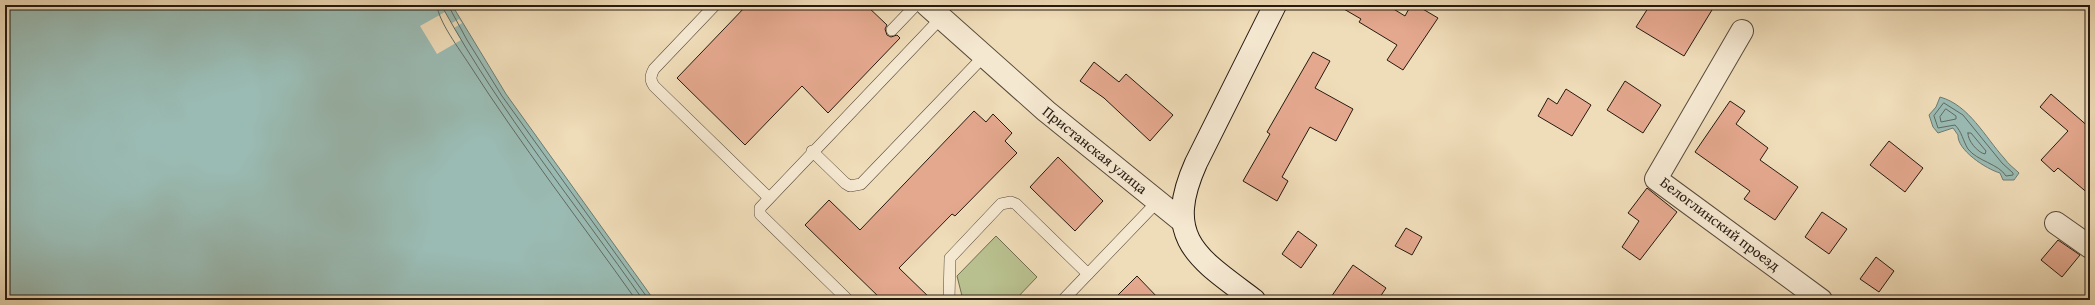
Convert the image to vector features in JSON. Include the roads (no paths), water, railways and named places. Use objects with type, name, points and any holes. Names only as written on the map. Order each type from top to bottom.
[{"type":"street","points":[[1182,221],[1182,203],[1186,186],[1275,5]]},
{"type":"street","name":"Пристанская улица","points":[[934,11],[1046,111],[1182,221],[1186,235],[1199,256],[1250,299]]},
{"type":"street","name":"Белоглинский проезд","points":[[1742,31],[1656,179],[1821,300]]},
{"type":"street","points":[[2056,223],[2090,247]]},
{"type":"lane","points":[[715,5],[654,69],[651,74],[651,81],[654,86],[768,197]]},
{"type":"lane","points":[[892,30],[916,5]]},
{"type":"lane","points":[[848,300],[760,214],[760,208],[768,197],[812,151],[934,11]]},
{"type":"lane","points":[[812,151],[845,183],[850,186],[861,184],[984,56]]},
{"type":"lane","points":[[1063,300],[1158,201]]},
{"type":"lane","points":[[949,300],[950,258],[1001,204],[1006,202],[1016,204],[1088,274]]},
{"type":"water","points":[[5,5],[452,5],[506,94],[654,300],[5,300]]},
{"type":"water","points":[[1940,97],[1960,107],[1968,114],[2009,164],[2019,173],[2014,180],[2003,180],[2000,173],[1980,163],[1967,153],[1962,147],[1958,135],[1953,128],[1938,133],[1933,127],[1929,115],[1936,107]]}]
